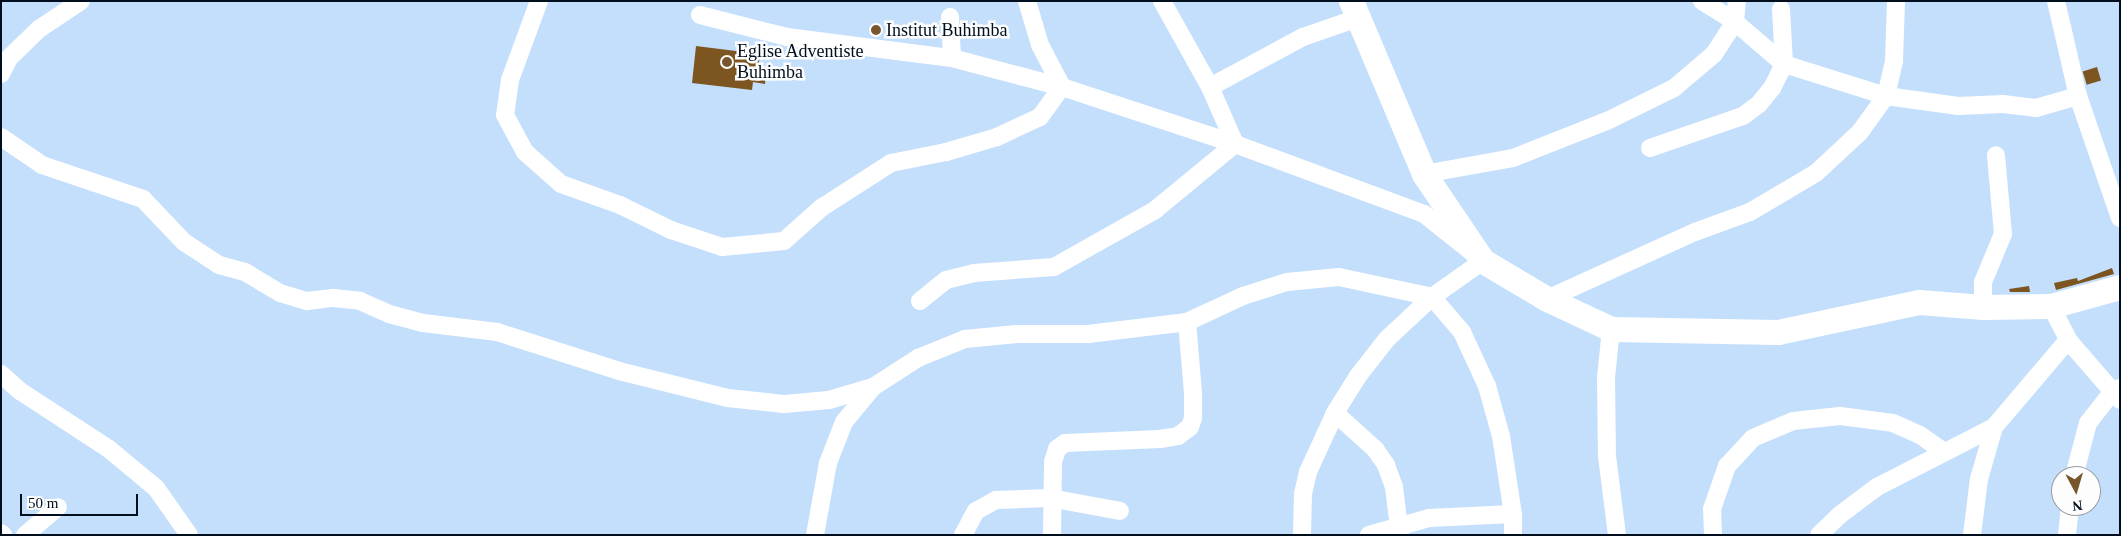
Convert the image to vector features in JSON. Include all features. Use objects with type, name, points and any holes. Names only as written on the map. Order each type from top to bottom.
[{"type":"street","points":[[1,74],[10,58],[39,29],[81,1]]},
{"type":"street","points":[[538,1],[510,80],[506,115],[525,152],[561,184],[620,205],[671,230],[722,246],[784,241],[821,208],[891,163],[946,152],[997,137],[1040,117],[1062,87]]},
{"type":"street","points":[[1027,1],[1040,45],[1062,87]]},
{"type":"street","points":[[1162,1],[1210,87],[1235,144]]},
{"type":"street","points":[[1702,1],[1735,22],[1784,64],[1886,96],[1958,106],[2003,104],[2036,108],[2078,96]]},
{"type":"street","points":[[1424,174],[1513,158],[1607,121],[1674,88],[1714,54],[1735,22],[1737,1]]},
{"type":"street","points":[[1547,299],[1695,232],[1750,212],[1807,178],[1860,132],[1886,96],[1894,61],[1896,1]]},
{"type":"street","points":[[2056,1],[2078,96],[2120,218]]},
{"type":"street","points":[[1210,87],[1355,9],[1424,174],[1483,261]]},
{"type":"street","points":[[1650,148],[1743,116],[1772,88],[1784,64],[1781,9]]},
{"type":"street","points":[[700,15],[787,37],[952,58],[1062,87],[1235,144],[1424,214],[1483,261],[1547,299],[1611,329],[1778,332],[1919,302],[1983,307],[2050,306],[2120,287]]},
{"type":"street","points":[[950,18],[952,58]]},
{"type":"street","points":[[1,137],[42,166],[143,199],[184,242],[219,264],[245,272],[280,293],[307,300],[333,298],[360,301],[389,314],[423,323],[497,332],[619,371],[728,398],[784,404],[829,400],[873,387],[918,358],[965,339],[1017,334],[1088,334],[1187,322],[1243,296],[1287,282],[1339,277],[1432,297],[1462,332],[1487,386],[1501,436],[1513,514],[1512,535]]},
{"type":"street","points":[[920,301],[946,280],[974,273],[1054,268],[1155,210],[1235,144]]},
{"type":"street","points":[[1983,307],[1983,282],[2003,234],[1996,155]]},
{"type":"street","points":[[1302,535],[1303,493],[1308,472],[1336,413],[1387,339],[1432,297],[1483,261]]},
{"type":"street","points":[[2050,306],[2068,340],[2117,393],[2088,423],[2077,466]]},
{"type":"street","points":[[1052,535],[1050,498],[1057,449],[1065,443],[1160,439],[1178,436],[1190,427],[1194,418],[1194,392],[1187,322]]},
{"type":"street","points":[[1611,329],[1606,377],[1607,456],[1617,535]]},
{"type":"street","points":[[1819,535],[1841,514],[1877,487],[1994,427],[2068,340]]},
{"type":"street","points":[[2,375],[20,390],[108,449],[156,488],[189,535]]},
{"type":"street","points":[[815,535],[828,463],[844,422],[873,387]]},
{"type":"street","points":[[1336,413],[1375,449],[1386,465],[1394,487],[1399,531]]},
{"type":"street","points":[[1713,535],[1712,509],[1727,466],[1753,438],[1793,421],[1840,416],[1892,423],[1920,435],[1944,452]]},
{"type":"street","points":[[1972,535],[1979,479],[1994,427]]},
{"type":"street","points":[[963,535],[976,511],[996,500],[1050,498],[1120,511]]},
{"type":"street","points":[[25,535],[58,507]]},
{"type":"street","points":[[1369,535],[1399,531],[1447,516],[1513,514]]},
{"type":"street","points":[[2067,535],[2069,516]]},
{"type":"building","name":"Eglise Adventiste Buhimba","points":[[696,46],[760,54],[758,70],[766,71],[765,84],[753,82],[752,90],[692,83]]},
{"type":"building","points":[[2097,67],[2101,80],[2087,85],[2083,71]]},
{"type":"building","points":[[2112,268],[2114,274],[2056,290],[2054,283],[2077,278],[2078,281]]},
{"type":"building","points":[[2029,286],[2030,292],[2010,292],[2009,289]]},
{"type":"place","name":"Institut Buhimba","points":[[876,30]]},
{"type":"place","name":"Eglise Adventiste Buhimba","points":[[727,62]]}]
